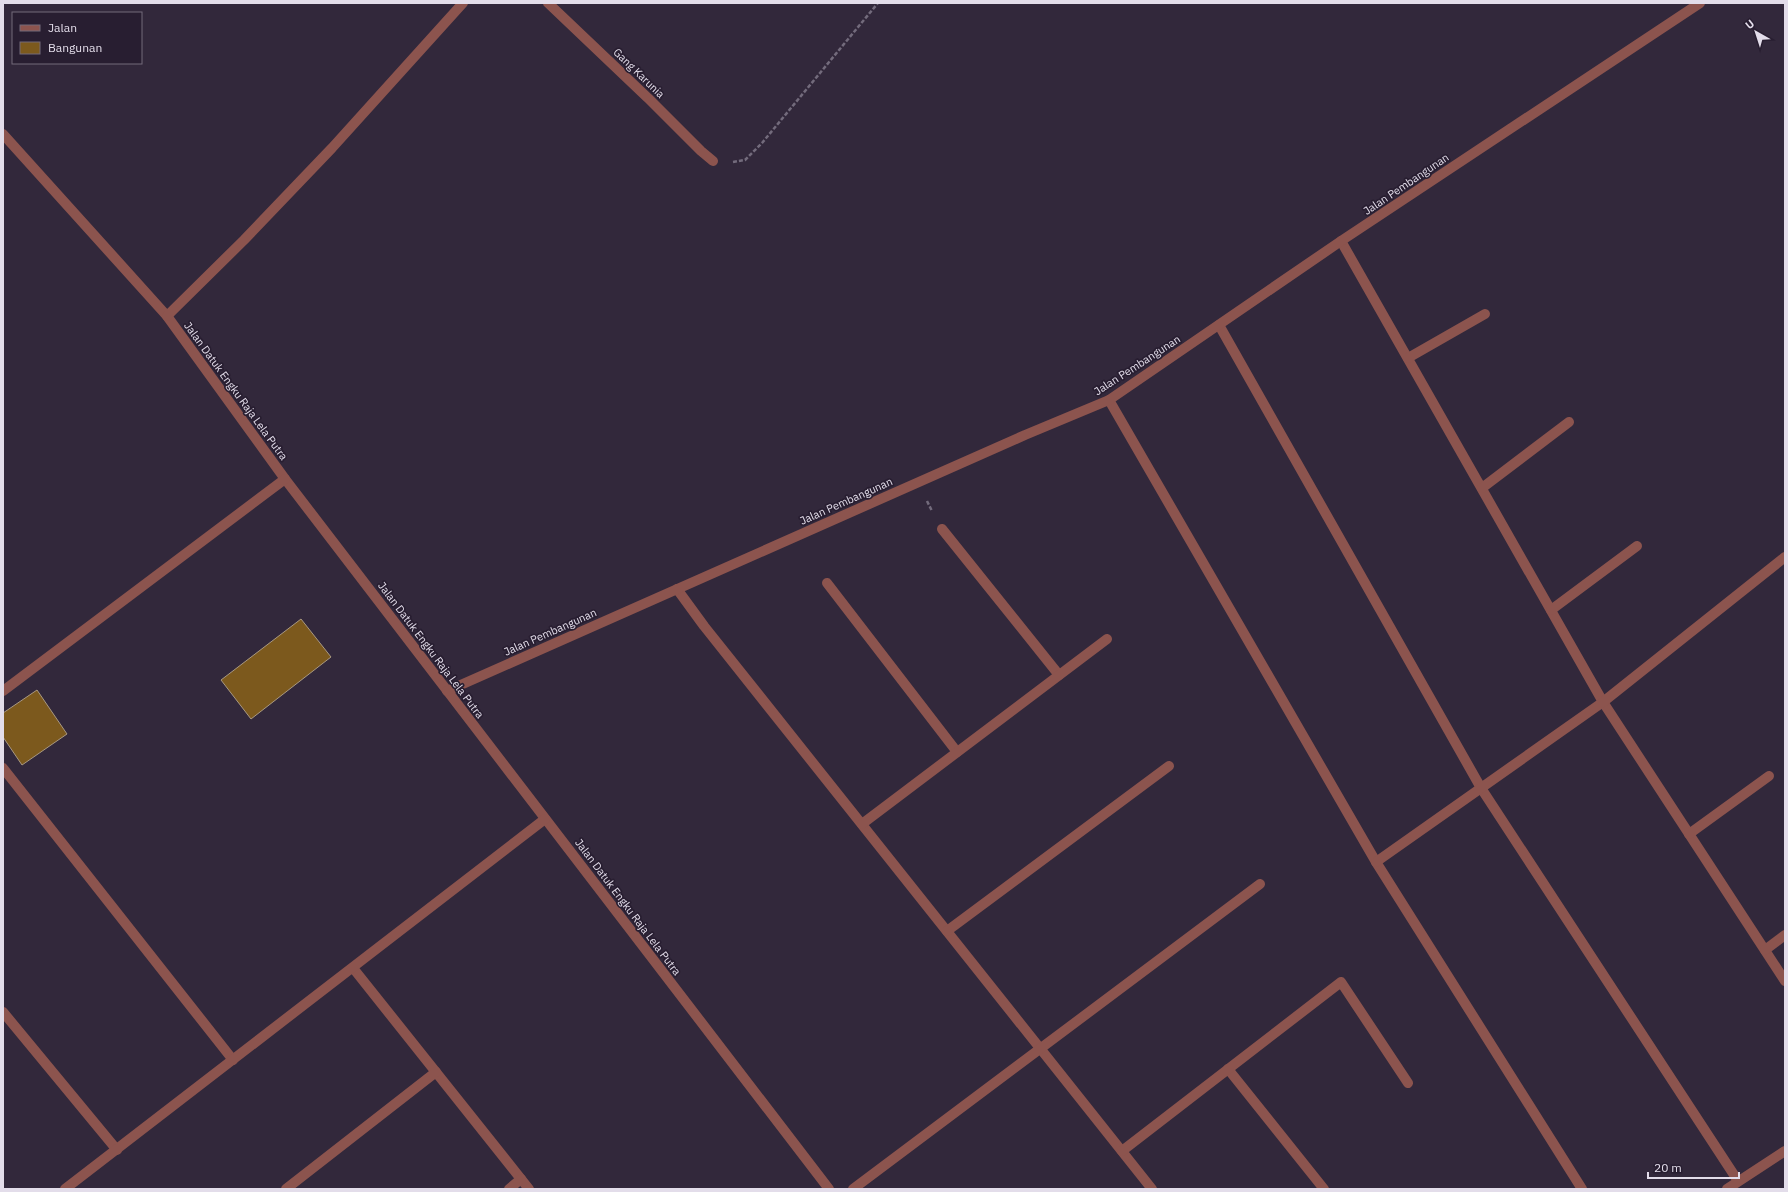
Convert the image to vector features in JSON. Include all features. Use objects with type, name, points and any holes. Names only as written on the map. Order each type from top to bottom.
[{"type":"street","points":[[167,316],[244,240],[332,148],[463,3]]},
{"type":"street","name":"Gang Karunia","points":[[548,3],[648,98],[701,151],[714,161]]},
{"type":"street","name":"Jalan Pembangunan","points":[[447,691],[1109,400],[1341,241],[1700,3]]},
{"type":"street","name":"Jalan Datuk Engku Raja Lela Putra","points":[[3,134],[167,316],[285,479],[830,1189]]},
{"type":"street","points":[[1341,241],[1603,702],[1785,981]]},
{"type":"street","points":[[1408,358],[1485,314]]},
{"type":"street","points":[[1219,325],[1481,788],[1738,1181]]},
{"type":"street","points":[[1109,400],[1376,862],[1582,1189]]},
{"type":"street","points":[[1482,488],[1569,422]]},
{"type":"street","points":[[3,691],[285,479]]},
{"type":"street","points":[[942,529],[1059,675]]},
{"type":"street","points":[[1551,610],[1637,546]]},
{"type":"street","points":[[1376,862],[1603,702],[1785,557]]},
{"type":"street","points":[[827,583],[957,752]]},
{"type":"street","points":[[677,589],[704,626],[1152,1189]]},
{"type":"street","points":[[862,824],[1107,639]]},
{"type":"street","points":[[947,931],[1169,766]]},
{"type":"street","points":[[3,768],[233,1060]]},
{"type":"street","points":[[1689,834],[1769,776]]},
{"type":"street","points":[[65,1189],[546,819]]},
{"type":"street","points":[[853,1189],[1260,884]]},
{"type":"street","points":[[1765,950],[1785,935]]},
{"type":"street","points":[[353,968],[529,1189]]},
{"type":"street","points":[[1122,1151],[1341,982],[1408,1083]]},
{"type":"street","points":[[3,1012],[117,1150]]},
{"type":"street","points":[[1228,1069],[1324,1189]]},
{"type":"street","points":[[286,1189],[436,1072]]},
{"type":"street","points":[[1727,1189],[1785,1151]]},
{"type":"street","points":[[509,1189],[522,1179]]},
{"type":"path","points":[[714,161],[724,164],[744,160],[762,143],[878,3]]},
{"type":"path","points":[[918,483],[942,529]]},
{"type":"building","points":[[301,619],[331,657],[251,719],[221,680]]},
{"type":"building","points":[[37,690],[67,734],[22,765],[3,737],[3,713]]}]
